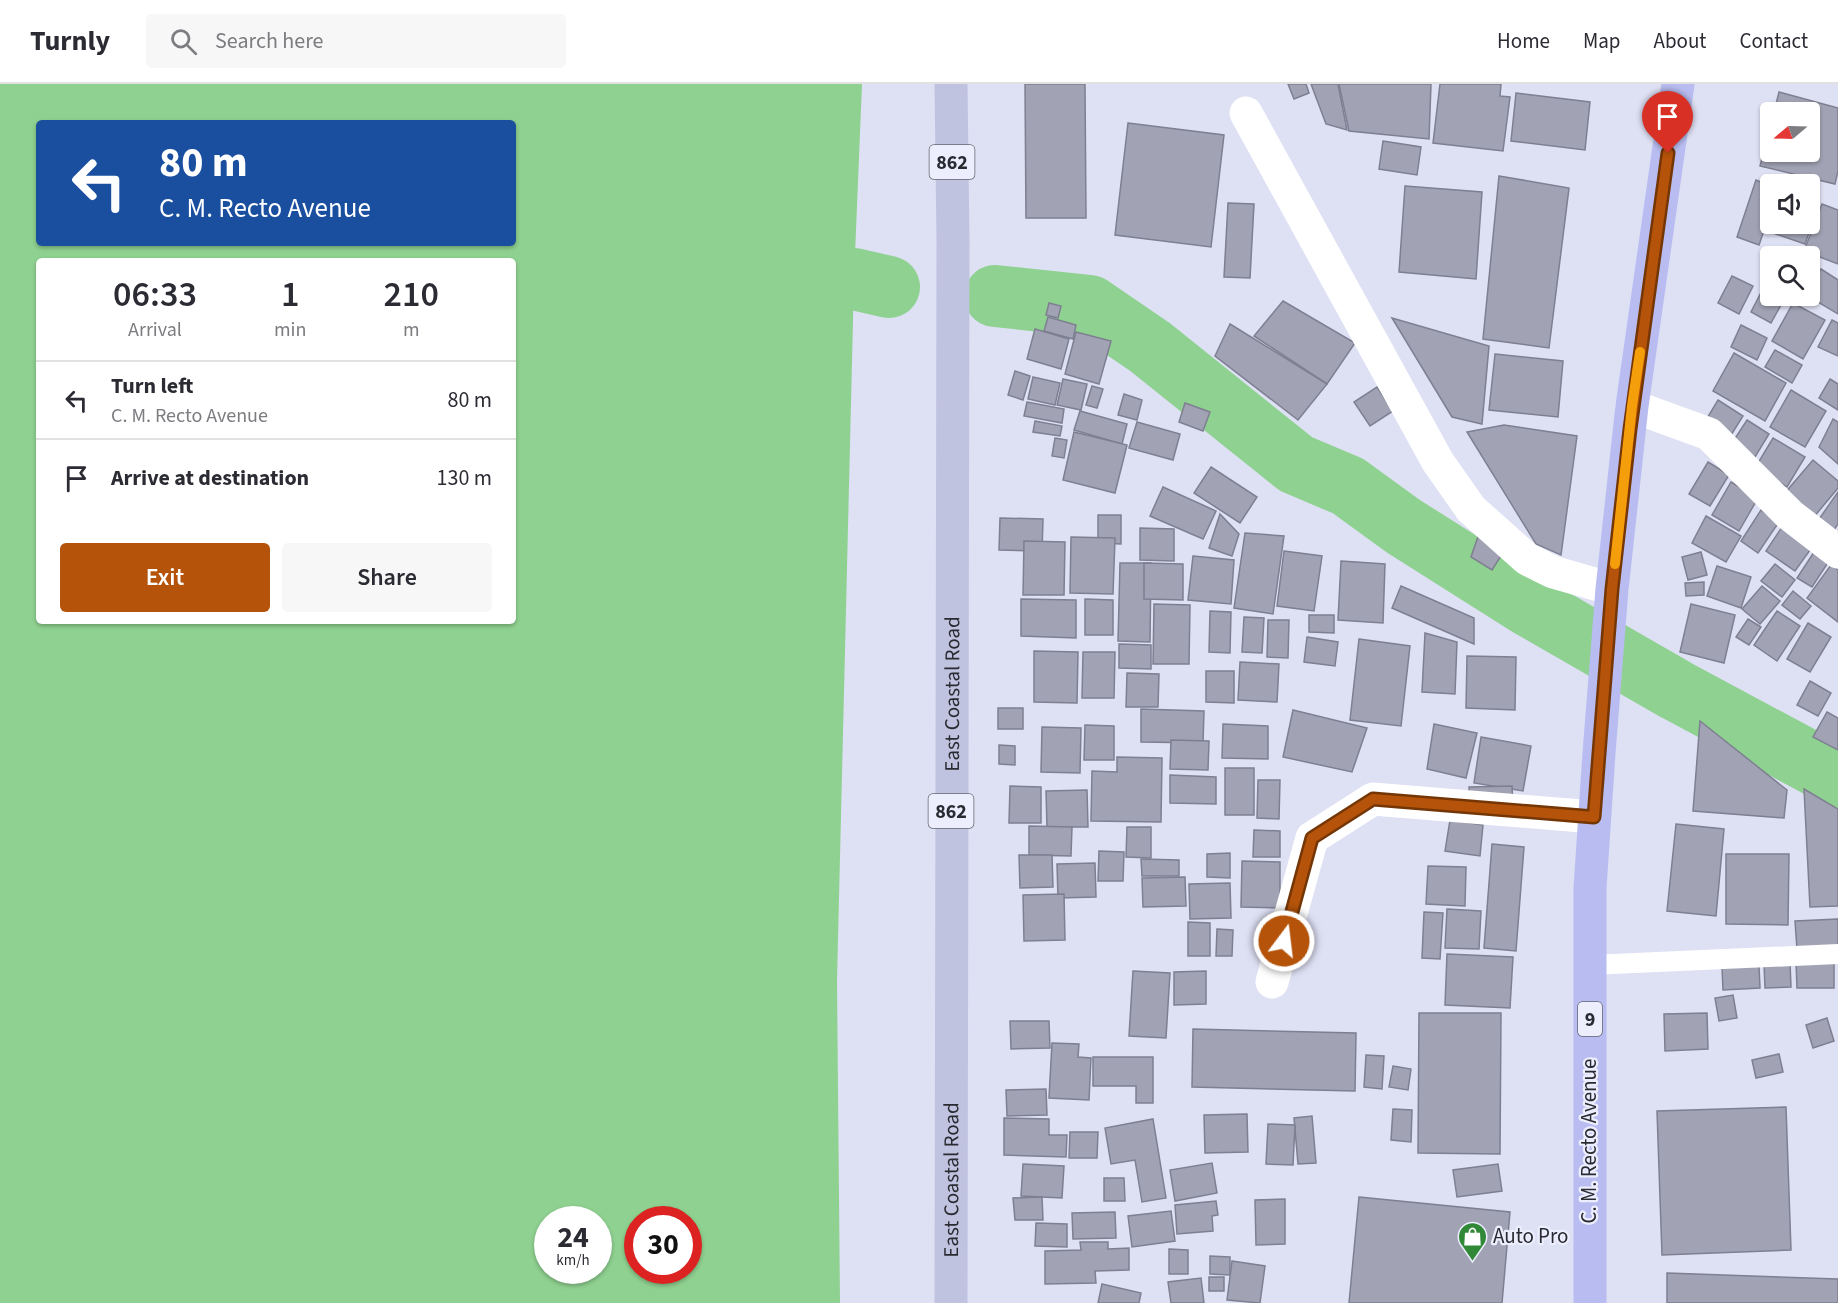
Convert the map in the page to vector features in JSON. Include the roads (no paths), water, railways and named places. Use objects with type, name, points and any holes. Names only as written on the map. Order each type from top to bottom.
[{"type":"highway","name":"C. M. Recto Avenue","points":[[1590,1303],[1590,888],[1594,817],[1611,601],[1632,406],[1678,84]]},
{"type":"main road","name":"East Coastal Road","points":[[951,84],[953,241],[951,319],[951,1303]]},
{"type":"street","points":[[1246,113],[1437,462],[1471,509],[1527,559],[1611,601]]},
{"type":"street","points":[[1632,406],[1709,434],[1790,515],[1838,552]]},
{"type":"street","points":[[1272,982],[1312,838],[1373,799],[1594,817]]},
{"type":"lane","points":[[1590,965],[1838,954]]},
{"type":"waterway","points":[[854,279],[889,287]]},
{"type":"waterway","points":[[995,296],[1090,306],[1150,347],[1296,464],[1348,486],[1403,526],[1528,605],[1676,690],[1838,777]]},
{"type":"place","name":"Auto Pro","points":[[1472,1262]]}]
